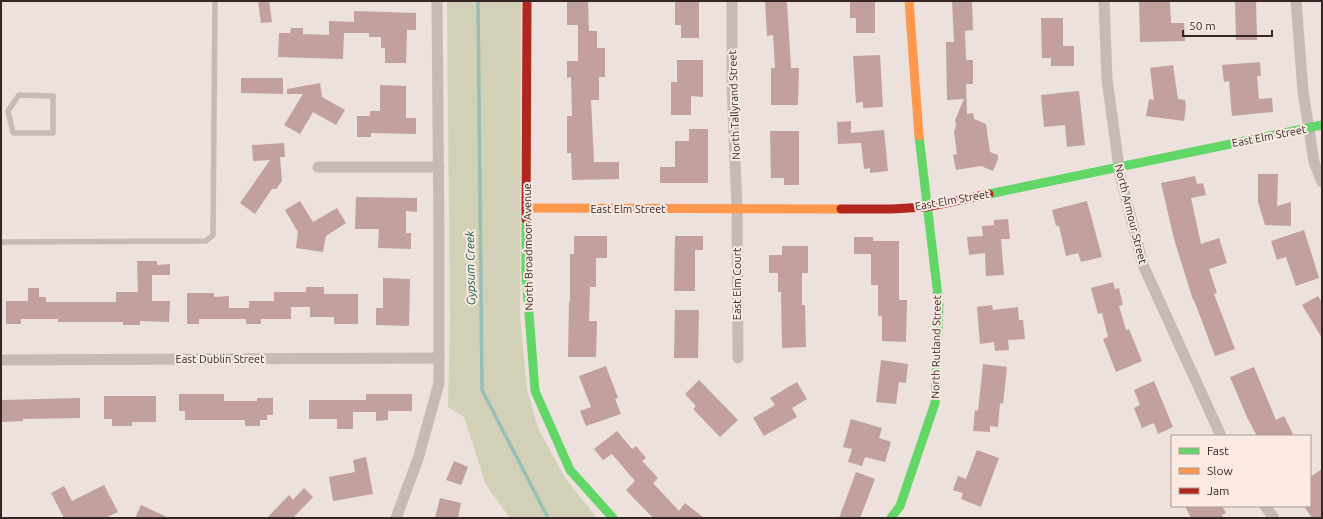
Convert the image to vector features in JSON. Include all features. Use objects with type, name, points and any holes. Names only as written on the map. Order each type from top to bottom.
[{"type":"street","points":[[396,518],[418,460],[439,383],[437,1]]},
{"type":"street","name":"North Broadmoor Avenue","points":[[527,1],[526,275],[535,391],[570,470],[612,518]]},
{"type":"street","name":"North Tallyrand Street","points":[[732,1],[732,84],[737,209]]},
{"type":"street","name":"North Rutland Street","points":[[891,518],[900,506],[936,403],[939,305],[920,150],[908,1]]},
{"type":"street","name":"North Armour Street","points":[[1104,1],[1107,79],[1119,167],[1143,265],[1221,435]]},
{"type":"street","points":[[1296,1],[1302,91],[1314,162],[1322,182]]},
{"type":"street","name":"East Elm Street","points":[[526,208],[891,209],[926,207],[1322,125]]},
{"type":"street","points":[[318,167],[439,167]]},
{"type":"street","name":"East Elm Court","points":[[737,209],[738,358]]},
{"type":"street","name":"East Dublin Street","points":[[1,360],[439,358]]},
{"type":"street","points":[[1266,507],[1274,518]]},
{"type":"lane","points":[[1,242],[206,241],[213,235],[216,1]]},
{"type":"lane","points":[[19,95],[53,96],[53,133],[13,133],[8,111],[19,95]]},
{"type":"lane","points":[[1,111],[8,111]]},
{"type":"shaded area","points":[[447,1],[521,1],[520,317],[527,389],[538,428],[565,478],[597,518],[510,518],[486,485],[464,417],[448,407],[450,320]]},
{"type":"building","points":[[258,1],[269,1],[272,22],[261,23]]},
{"type":"building","points":[[567,1],[588,1],[589,31],[597,31],[597,48],[605,48],[605,77],[599,77],[599,100],[591,100],[594,162],[619,162],[619,179],[572,180],[571,153],[567,153],[567,116],[572,116],[571,77],[567,78],[567,61],[578,61],[578,25],[567,25]]},
{"type":"building","points":[[675,1],[699,1],[699,38],[681,38],[681,25],[675,25]]},
{"type":"building","points":[[765,1],[786,1],[787,3],[791,68],[799,68],[798,105],[771,105],[771,68],[775,68],[773,35],[767,36]]},
{"type":"building","points":[[850,1],[875,1],[875,33],[856,33],[856,18],[850,18]]},
{"type":"building","points":[[952,1],[972,1],[973,30],[965,31],[966,60],[973,60],[973,84],[966,84],[967,114],[973,113],[974,119],[986,124],[990,152],[998,155],[993,171],[981,166],[956,170],[953,155],[957,154],[954,132],[956,126],[955,120],[964,99],[947,100],[946,42],[954,42]]},
{"type":"building","points":[[1139,1],[1170,2],[1171,23],[1184,23],[1185,41],[1140,42]]},
{"type":"building","points":[[1235,1],[1256,1],[1257,40],[1236,40]]},
{"type":"building","points":[[354,11],[416,13],[416,30],[407,30],[406,63],[385,63],[385,48],[381,48],[381,37],[369,37],[369,33],[344,33],[343,59],[278,57],[279,33],[290,33],[291,28],[303,28],[303,34],[329,35],[329,21],[354,22]]},
{"type":"building","points":[[1041,18],[1063,18],[1063,46],[1074,46],[1074,66],[1051,66],[1051,58],[1042,58]]},
{"type":"building","points":[[880,55],[883,107],[863,108],[863,102],[856,103],[853,56]]},
{"type":"building","points":[[677,60],[703,60],[703,97],[691,96],[691,115],[671,115],[671,82],[677,82]]},
{"type":"building","points":[[1260,62],[1261,76],[1257,76],[1259,99],[1272,98],[1273,112],[1232,116],[1229,81],[1224,82],[1222,65]]},
{"type":"building","points":[[1173,65],[1178,99],[1185,100],[1186,106],[1184,121],[1146,116],[1149,99],[1154,100],[1150,68]]},
{"type":"building","points":[[241,78],[283,78],[283,94],[241,93]]},
{"type":"building","points":[[320,83],[322,97],[345,110],[336,125],[313,112],[300,134],[284,125],[303,94],[287,94],[287,89]]},
{"type":"building","points":[[380,85],[406,86],[406,118],[416,118],[416,134],[371,133],[371,137],[357,137],[357,116],[370,116],[370,111],[380,111]]},
{"type":"building","points":[[1079,91],[1085,145],[1067,147],[1065,125],[1044,127],[1041,95]]},
{"type":"building","points":[[851,121],[851,133],[884,130],[888,171],[870,173],[870,168],[864,169],[861,143],[838,144],[837,122]]},
{"type":"building","points":[[689,129],[708,129],[708,183],[660,183],[660,167],[675,167],[675,141],[689,141]]},
{"type":"building","points":[[770,131],[799,131],[799,185],[784,185],[784,178],[771,178]]},
{"type":"building","points":[[284,143],[285,157],[280,157],[282,181],[276,189],[272,189],[255,214],[240,203],[270,160],[253,161],[252,145]]},
{"type":"building","points":[[1258,174],[1278,174],[1277,206],[1291,202],[1291,226],[1265,225],[1258,202]]},
{"type":"building","points":[[1195,176],[1197,184],[1203,183],[1206,195],[1191,198],[1201,244],[1219,238],[1227,263],[1209,269],[1217,293],[1214,294],[1235,349],[1215,356],[1193,300],[1174,239],[1161,183]]},
{"type":"building","points":[[356,197],[417,198],[417,212],[406,211],[406,233],[411,233],[411,249],[378,248],[379,229],[355,229]]},
{"type":"building","points":[[300,201],[313,222],[337,208],[346,223],[326,236],[323,252],[296,248],[298,232],[285,210]]},
{"type":"building","points":[[1087,201],[1102,257],[1081,262],[1078,253],[1066,256],[1059,226],[1056,226],[1052,210]]},
{"type":"building","points":[[1008,219],[1010,239],[1001,239],[1004,275],[986,276],[985,253],[969,255],[967,237],[983,236],[982,226],[994,225],[994,220]]},
{"type":"building","points":[[1304,230],[1319,278],[1296,286],[1286,257],[1277,260],[1271,241]]},
{"type":"building","points":[[574,236],[607,236],[607,258],[596,258],[596,287],[590,287],[589,321],[597,321],[596,357],[568,357],[570,254],[574,254]]},
{"type":"building","points":[[675,236],[703,236],[703,250],[695,250],[695,291],[674,291]]},
{"type":"building","points":[[854,237],[873,237],[873,241],[899,241],[899,300],[907,300],[906,342],[882,341],[882,316],[878,316],[878,285],[871,285],[871,254],[854,254]]},
{"type":"building","points":[[782,246],[808,246],[808,273],[802,273],[802,305],[805,305],[806,347],[782,348],[781,292],[778,292],[778,273],[769,273],[769,255],[782,255]]},
{"type":"building","points":[[137,261],[157,261],[157,265],[170,264],[170,275],[152,275],[152,301],[170,301],[169,322],[140,321],[140,325],[123,325],[123,322],[58,322],[58,319],[21,319],[21,324],[6,324],[6,301],[28,301],[28,288],[39,288],[39,297],[46,297],[46,302],[116,302],[116,292],[138,292]]},
{"type":"building","points":[[383,278],[410,279],[409,326],[376,325],[376,308],[383,308]]},
{"type":"building","points":[[1113,282],[1115,289],[1119,288],[1123,305],[1119,306],[1126,330],[1129,329],[1142,361],[1116,372],[1103,339],[1108,337],[1102,313],[1098,314],[1091,288]]},
{"type":"building","points":[[306,287],[324,287],[324,294],[358,294],[358,324],[334,324],[334,317],[310,317],[310,307],[291,307],[291,319],[261,319],[261,324],[246,324],[246,319],[199,319],[199,324],[187,324],[187,293],[214,293],[214,297],[229,296],[229,308],[249,308],[249,301],[274,301],[274,292],[306,292]]},
{"type":"building","points":[[1318,296],[1322,302],[1322,338],[1302,305]]},
{"type":"building","points":[[992,305],[993,310],[1018,307],[1019,320],[1023,320],[1025,339],[1008,340],[1009,350],[995,351],[994,342],[980,344],[977,307]]},
{"type":"building","points":[[675,310],[699,310],[698,358],[674,358]]},
{"type":"building","points":[[881,360],[908,364],[906,383],[899,382],[896,404],[876,402]]},
{"type":"building","points":[[983,364],[1007,367],[1003,404],[1000,403],[998,427],[990,426],[990,432],[973,431],[975,410],[978,411]]},
{"type":"building","points":[[606,366],[618,398],[615,399],[621,414],[586,426],[580,411],[591,407],[579,376]]},
{"type":"building","points":[[1254,367],[1276,420],[1284,416],[1294,435],[1256,435],[1230,377]]},
{"type":"building","points":[[699,380],[738,420],[720,437],[693,409],[696,406],[685,394]]},
{"type":"building","points":[[1154,381],[1173,427],[1158,434],[1154,423],[1142,428],[1134,408],[1140,405],[1134,390]]},
{"type":"building","points":[[797,382],[807,399],[792,408],[797,417],[764,436],[753,418],[775,405],[770,398]]},
{"type":"building","points":[[179,394],[224,394],[224,401],[257,401],[257,398],[273,398],[273,415],[267,415],[267,420],[260,420],[260,426],[245,426],[245,420],[185,420],[185,411],[179,411]]},
{"type":"building","points":[[366,394],[412,394],[412,411],[388,411],[388,420],[376,421],[376,412],[353,412],[353,429],[337,429],[337,419],[309,419],[309,400],[366,400]]},
{"type":"building","points":[[104,396],[156,396],[156,422],[132,422],[132,426],[112,426],[112,419],[104,419]]},
{"type":"building","points":[[80,398],[80,418],[23,419],[23,421],[1,422],[1,400]]},
{"type":"building","points":[[851,419],[882,428],[879,438],[891,442],[885,462],[865,457],[862,466],[848,462],[852,449],[843,447]]},
{"type":"building","points":[[617,431],[632,449],[636,446],[646,458],[642,461],[658,478],[653,483],[679,511],[685,503],[704,518],[653,518],[626,490],[635,481],[612,454],[603,460],[594,449]]},
{"type":"building","points":[[977,450],[999,458],[981,507],[961,499],[963,493],[953,490],[958,476],[966,479]]},
{"type":"building","points":[[366,457],[373,494],[333,501],[329,477],[355,472],[353,460]]},
{"type":"building","points":[[454,461],[468,467],[461,485],[446,480]]},
{"type":"building","points":[[1322,469],[1322,518],[1312,518],[1305,507],[1311,507],[1311,476]]},
{"type":"building","points":[[856,472],[875,479],[860,518],[839,518]]},
{"type":"building","points":[[104,485],[118,512],[105,518],[64,518],[51,493],[64,486],[72,501]]},
{"type":"building","points":[[304,488],[313,497],[293,518],[267,518],[289,495],[293,500]]},
{"type":"building","points":[[440,498],[461,503],[458,518],[435,518]]},
{"type":"building","points":[[141,505],[169,518],[135,518]]},
{"type":"building","points":[[1186,507],[1223,507],[1226,513],[1222,515],[1224,518],[1191,518]]},
{"type":"waterway","name":"Gypsum Creek","points":[[478,1],[482,390],[548,518]]},
{"type":"traffic: fast","points":[[989,194],[1322,125]]},
{"type":"traffic: fast","points":[[891,518],[900,506],[935,403],[939,305],[919,136]]},
{"type":"traffic: fast","points":[[526,219],[526,275],[535,391],[570,470],[613,518]]},
{"type":"traffic: slow","points":[[909,1],[919,136]]},
{"type":"traffic: slow","points":[[526,208],[841,209]]},
{"type":"traffic: jam","points":[[526,219],[527,1]]},
{"type":"traffic: jam","points":[[841,209],[926,207],[989,194]]}]
